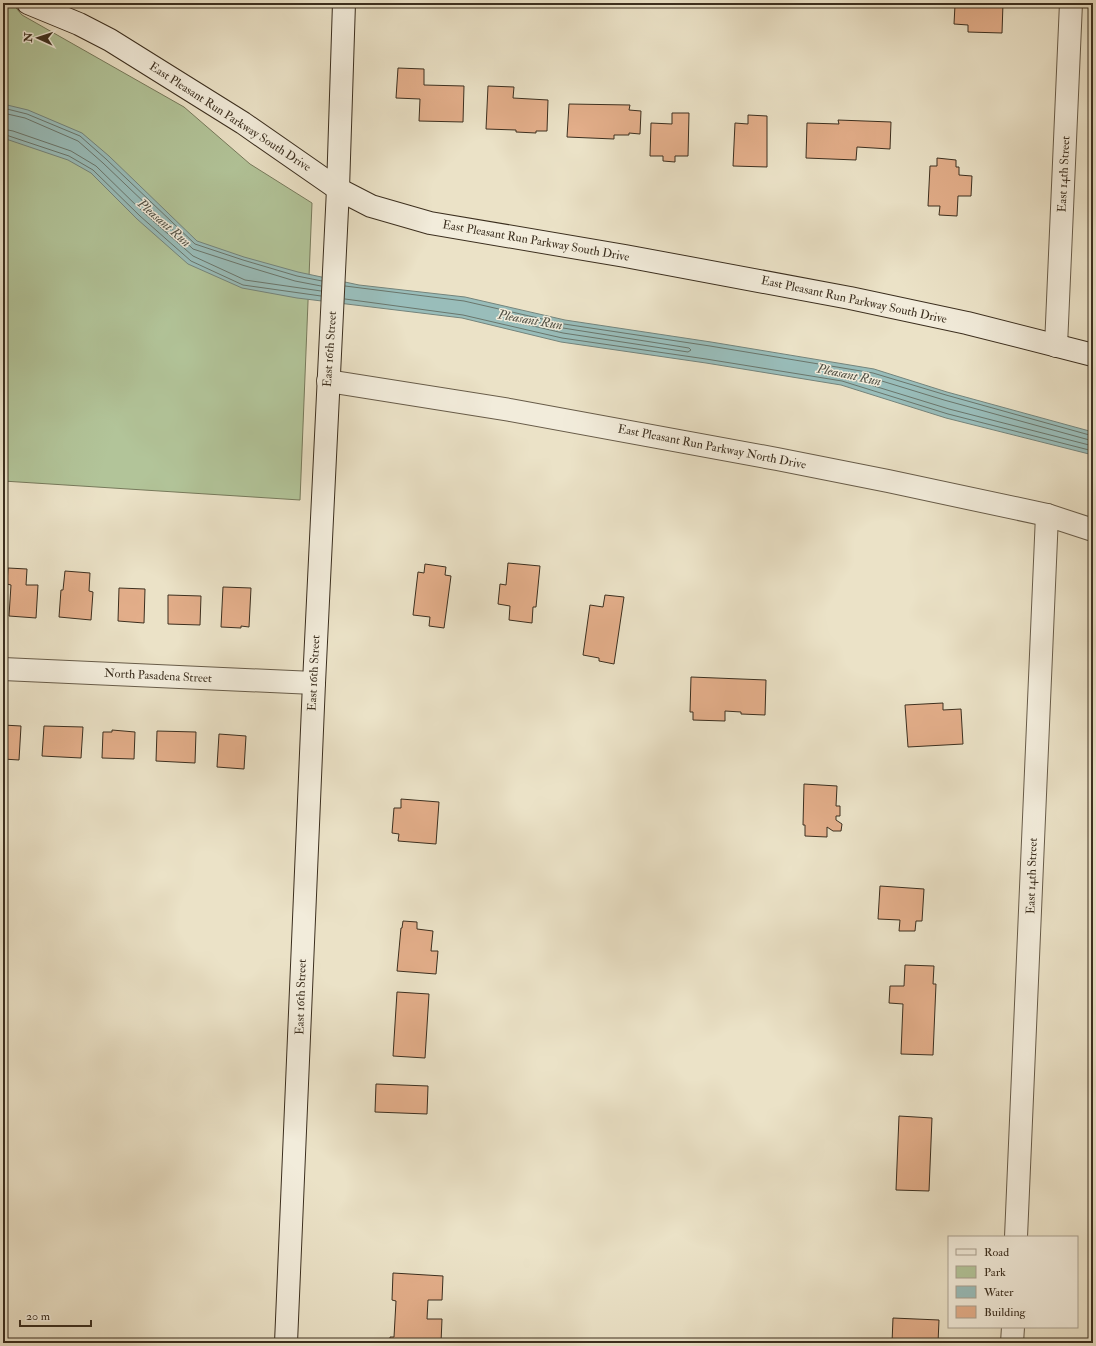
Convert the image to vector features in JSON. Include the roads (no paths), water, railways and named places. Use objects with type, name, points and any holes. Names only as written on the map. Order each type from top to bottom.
[{"type":"street","name":"East Pleasant Run Parkway South Drive","points":[[28,3],[79,24],[120,46],[243,123],[338,189],[371,206],[430,223],[748,278],[967,323],[1093,355]]},
{"type":"street","name":"East 16th Street","points":[[286,1343],[314,683],[338,189],[344,3]]},
{"type":"street","name":"East 14th Street","points":[[1056,346],[1071,3]]},
{"type":"street","name":"East Pleasant Run Parkway North Drive","points":[[328,381],[510,410],[888,480],[1047,515],[1093,530]]},
{"type":"street","name":"East 14th Street","points":[[1016,1236],[1047,515]]},
{"type":"street","name":"North Pasadena Street","points":[[3,669],[314,683]]},
{"type":"street","points":[[1012,1343],[1013,1328]]},
{"type":"water","name":"Pleasant Run","points":[[3,104],[28,110],[82,133],[109,156],[197,241],[244,257],[298,272],[359,285],[465,297],[565,320],[874,369],[947,392],[1093,432],[1093,455],[946,418],[841,385],[706,363],[561,342],[462,318],[297,298],[242,288],[188,264],[137,219],[91,173],[68,160],[3,138]]}]
